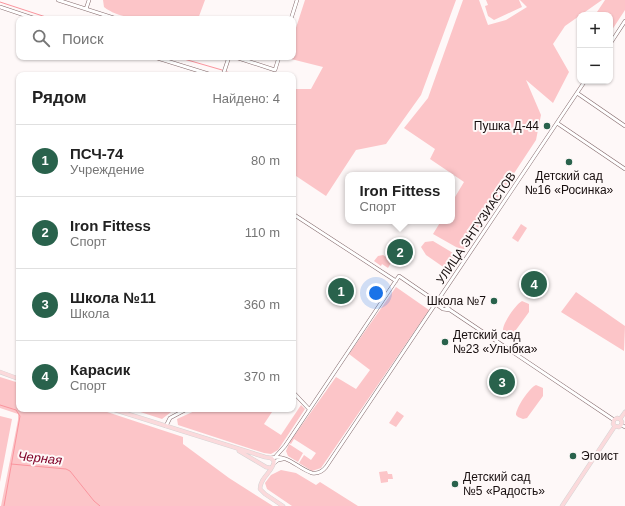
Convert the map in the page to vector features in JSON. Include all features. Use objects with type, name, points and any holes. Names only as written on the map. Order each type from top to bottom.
[{"type":"main road","points":[[0,372],[16,377]]},
{"type":"main road","points":[[122,412],[270,458],[274,463],[264,477],[260,486],[262,491],[283,506]]},
{"type":"main road","points":[[562,506],[615,426],[613,424],[614,420],[617,418],[620,419],[625,412]]},
{"type":"main road","points":[[615,426],[623,426],[620,419]]},
{"type":"main road","points":[[233,447],[265,467],[271,468]]},
{"type":"main road","points":[[264,477],[264,460],[270,458]]},
{"type":"street","points":[[58,0],[108,16]]},
{"type":"street","points":[[86,9],[89,0]]},
{"type":"street","points":[[292,16],[297,0]]},
{"type":"street","points":[[0,8],[26,16]]},
{"type":"street","points":[[613,39],[625,21]]},
{"type":"street","points":[[164,60],[202,72]]},
{"type":"street","points":[[225,72],[228,60]]},
{"type":"street","points":[[244,60],[275,70],[278,60]]},
{"type":"street","name":"УЛИЦА ЭНТУЗИАСТОВ","points":[[276,456],[287,459],[312,473],[316,474],[322,471],[583,84]]},
{"type":"street","points":[[577,93],[625,126]]},
{"type":"street","points":[[557,123],[625,169]]},
{"type":"street","points":[[296,216],[396,281]]},
{"type":"street","points":[[270,458],[276,456],[399,276],[614,420]]},
{"type":"street","points":[[296,395],[309,409]]},
{"type":"street","points":[[166,426],[170,418],[181,412]]},
{"type":"street","points":[[274,463],[281,459],[287,459]]},
{"type":"shaded area","points":[[103,0],[205,0],[199,16],[124,16],[104,7]]},
{"type":"shaded area","points":[[305,0],[456,0],[421,95],[386,144],[356,150],[326,196],[296,176],[296,89],[311,89],[323,67],[295,60],[296,28]]},
{"type":"shaded area","points":[[463,0],[479,0],[488,25],[506,20],[527,7],[520,0],[602,0],[585,12],[577,12],[577,18],[565,26],[553,44],[569,72],[553,103],[526,80],[541,115],[536,140],[463,251],[433,234],[439,224],[455,224],[455,197],[464,182],[455,176],[455,172],[449,172],[430,159],[435,149],[404,128],[428,98]]},
{"type":"shaded area","points":[[486,0],[519,0],[522,7],[494,20],[488,16],[485,6],[488,5]]},
{"type":"shaded area","points":[[605,0],[625,0],[625,10],[613,28],[613,12],[597,12]]},
{"type":"shaded area","points":[[521,224],[527,228],[518,242],[512,238]]},
{"type":"shaded area","points":[[433,241],[458,256],[449,271],[426,255],[421,247],[425,242]]},
{"type":"shaded area","points":[[383,255],[392,261],[388,268],[382,264],[381,266],[374,261],[378,256]]},
{"type":"shaded area","points":[[396,287],[429,310],[321,468],[312,471],[299,463],[304,455],[311,460],[316,453],[294,439],[291,444],[289,443],[336,377],[356,389],[370,370],[349,354]]},
{"type":"shaded area","points":[[576,292],[625,326],[624,351],[561,312]]},
{"type":"shaded area","points":[[522,301],[529,304],[529,312],[513,334],[509,335],[504,333],[503,328],[507,319],[516,306]]},
{"type":"shaded area","points":[[0,377],[16,382],[16,412],[107,412],[183,437],[183,444],[229,478],[273,506],[1,506],[18,414],[0,408]]},
{"type":"shaded area","points":[[536,385],[543,388],[543,396],[527,418],[523,419],[518,417],[516,415],[520,403]]},
{"type":"shaded area","points":[[301,405],[305,409],[278,450],[271,454],[178,425],[177,419],[192,412],[272,412],[264,424],[281,435]]},
{"type":"shaded area","points":[[397,411],[404,416],[396,427],[389,423]]},
{"type":"shaded area","points":[[140,412],[171,412],[162,419]]},
{"type":"shaded area","points":[[0,416],[12,419],[0,482]]},
{"type":"shaded area","points":[[289,444],[303,453],[298,462],[288,456],[286,451]]},
{"type":"shaded area","points":[[281,470],[296,473],[316,485],[320,482],[358,506],[292,506],[267,489],[265,483],[271,475]]},
{"type":"shaded area","points":[[387,471],[388,474],[392,474],[393,479],[388,479],[388,482],[381,483],[379,472]]},
{"type":"waterway","points":[[0,2],[43,16]]},
{"type":"waterway","points":[[187,60],[222,70]]},
{"type":"waterway","points":[[0,405],[16,410]]},
{"type":"waterway","points":[[4,506],[20,416],[17,412]]},
{"type":"waterway","name":"Черная","points":[[11,464],[66,469],[70,471],[94,501],[100,506]]},
{"type":"place","name":"Пушка Д-44","points":[[547,126]]},
{"type":"place","name":"Детский сад №16 «Росинка»","points":[[569,162]]},
{"type":"place","name":"Iron Fittess","points":[[400,252]]},
{"type":"place","name":"Карасик","points":[[534,284]]},
{"type":"place","name":"ПСЧ-74","points":[[341,291]]},
{"type":"place","name":"Школа №7","points":[[494,301]]},
{"type":"place","name":"Детский сад №23 «Улыбка»","points":[[445,342]]},
{"type":"place","name":"Школа №11","points":[[502,382]]},
{"type":"place","name":"Эгоист","points":[[573,456]]},
{"type":"place","name":"Детский сад №5 «Радость»","points":[[455,484]]}]
